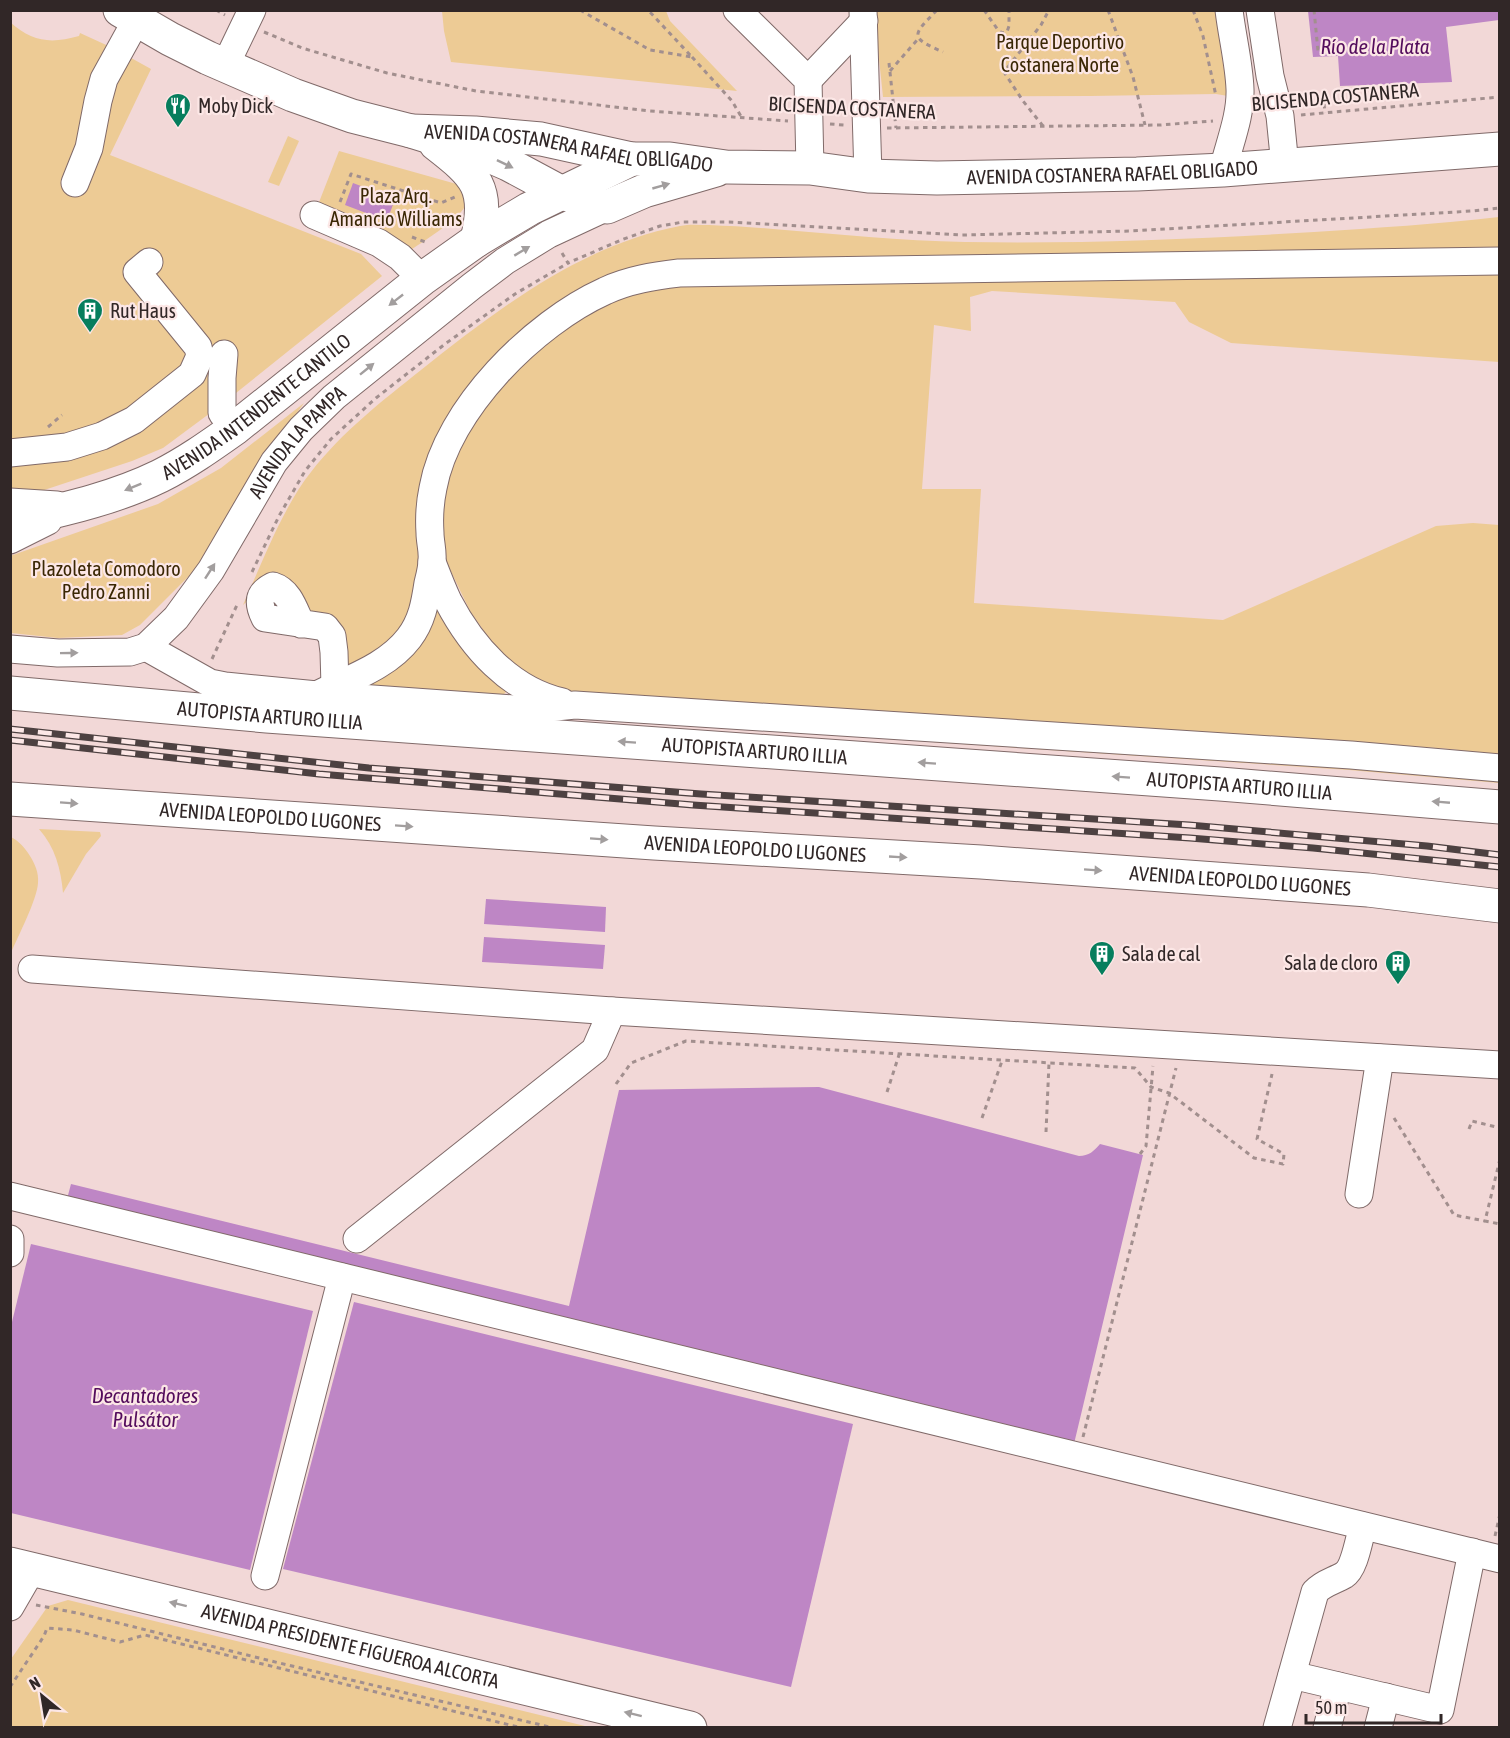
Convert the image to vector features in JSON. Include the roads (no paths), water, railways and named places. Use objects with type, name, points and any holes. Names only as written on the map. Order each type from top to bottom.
[{"type":"main road","name":"AVENIDA COSTANERA RAFAEL OBLIGADO","points":[[128,16],[225,66],[293,95],[352,116],[485,154],[562,193],[607,207],[644,191],[726,167]]},
{"type":"main road","name":"AVENIDA COSTANERA RAFAEL OBLIGADO","points":[[419,134],[475,133],[541,140],[632,159],[670,159],[726,167],[810,168],[868,176],[999,178],[1223,170],[1500,150]]},
{"type":"main road","points":[[419,134],[448,153],[474,179],[478,188],[482,218],[477,240]]},
{"type":"main road","points":[[477,240],[529,209],[632,159]]},
{"type":"main road","name":"AVENIDA INTENDENTE CANTILO","points":[[10,522],[76,507],[118,493],[159,476],[204,450],[234,429],[422,279],[477,240]]},
{"type":"main road","name":"AUTOPISTA ARTURO ILLIA","points":[[10,693],[267,716],[1208,783],[1500,807]]},
{"type":"main road","name":"AVENIDA LEOPOLDO LUGONES","points":[[10,799],[992,863],[1368,890],[1500,906]]},
{"type":"main road","name":"AVENIDA PRESIDENTE FIGUEROA ALCORTA","points":[[21,1567],[690,1728]]},
{"type":"street","points":[[737,10],[808,80],[810,168]]},
{"type":"street","points":[[1223,170],[1228,146],[1226,111],[1240,90],[1229,10]]},
{"type":"street","points":[[1260,10],[1270,76],[1280,116],[1285,166]]},
{"type":"street","points":[[75,183],[89,148],[104,79],[128,16]]},
{"type":"street","points":[[808,80],[864,16]]},
{"type":"street","points":[[864,16],[868,176]]},
{"type":"street","points":[[225,66],[248,17]]},
{"type":"street","name":"AVENIDA LA PAMPA","points":[[146,647],[176,618],[211,570],[274,462],[301,429],[334,397],[505,261],[549,234],[607,207]]},
{"type":"street","points":[[314,215],[379,243],[400,257],[422,279]]},
{"type":"street","points":[[326,690],[382,662],[409,638],[418,623],[424,609],[432,562],[430,520],[433,486],[440,462],[465,414],[499,370],[521,348],[585,301],[606,290],[628,282],[680,273],[1500,261]]},
{"type":"street","points":[[149,262],[137,272],[198,347],[218,354]]},
{"type":"street","points":[[218,354],[222,378],[222,413],[234,429]]},
{"type":"street","points":[[10,453],[67,447],[102,436],[134,420],[218,354]]},
{"type":"street","points":[[10,502],[76,507]]},
{"type":"street","points":[[10,540],[76,507]]},
{"type":"street","points":[[432,562],[455,612],[480,649],[494,664],[521,686],[547,699],[574,705],[1350,755],[1500,768]]},
{"type":"street","points":[[301,624],[325,627],[332,636],[334,652],[326,690]]},
{"type":"street","points":[[10,648],[58,653],[130,652],[146,647],[210,682],[225,686],[326,690],[514,709],[574,705]]},
{"type":"street","points":[[32,969],[612,1011],[1500,1065]]},
{"type":"street","points":[[357,1239],[595,1050],[612,1011]]},
{"type":"street","points":[[1359,1194],[1380,1058]]},
{"type":"street","points":[[10,1196],[1500,1559]]},
{"type":"street","points":[[10,1239],[10,1253]]},
{"type":"street","points":[[265,1576],[342,1277]]},
{"type":"street","points":[[1277,1728],[1315,1592],[1320,1586],[1346,1574],[1351,1568],[1363,1526]]},
{"type":"street","points":[[1292,1675],[1440,1710],[1472,1552]]},
{"type":"street","points":[[12,1604],[21,1567]]},
{"type":"street","points":[[1327,1728],[1338,1686]]},
{"type":"street","points":[[1378,1728],[1386,1697]]},
{"type":"water","name":"Río de la Plata","points":[[1308,11],[1499,11],[1499,20],[1446,27],[1452,82],[1340,86],[1338,56],[1313,57]]},
{"type":"water","points":[[353,183],[395,199],[387,221],[345,205]]},
{"type":"water","points":[[486,899],[606,907],[605,932],[484,924]]},
{"type":"water","points":[[484,937],[605,945],[603,969],[482,962]]},
{"type":"water","points":[[819,1087],[1079,1156],[1091,1153],[1100,1144],[1143,1155],[1073,1448],[67,1199],[71,1184],[569,1306],[619,1090]]},
{"type":"water","name":"Decantadores Pulsátor","points":[[31,1244],[313,1311],[250,1570],[11,1513],[11,1326]]},
{"type":"water","points":[[354,1302],[853,1424],[791,1687],[283,1569]]},
{"type":"railway","points":[[10,729],[369,768],[701,794],[1189,825],[1427,846],[1500,855]]},
{"type":"railway","points":[[10,740],[319,774],[693,805],[1190,838],[1500,867]]},
{"type":"place","name":"Moby Dick","points":[[178,129]]},
{"type":"place","name":"Rut Haus","points":[[90,334]]},
{"type":"place","name":"Sala de cal","points":[[1102,977]]},
{"type":"place","name":"Sala de cloro","points":[[1398,986]]},
{"type":"park label","name":"Parque Deportivo Costanera Norte","points":[[1060,54]]},
{"type":"park label","name":"Plaza Arq. Amancio Williams","points":[[396,208]]},
{"type":"park label","name":"Plazoleta Comodoro Pedro Zanni","points":[[106,580]]}]
